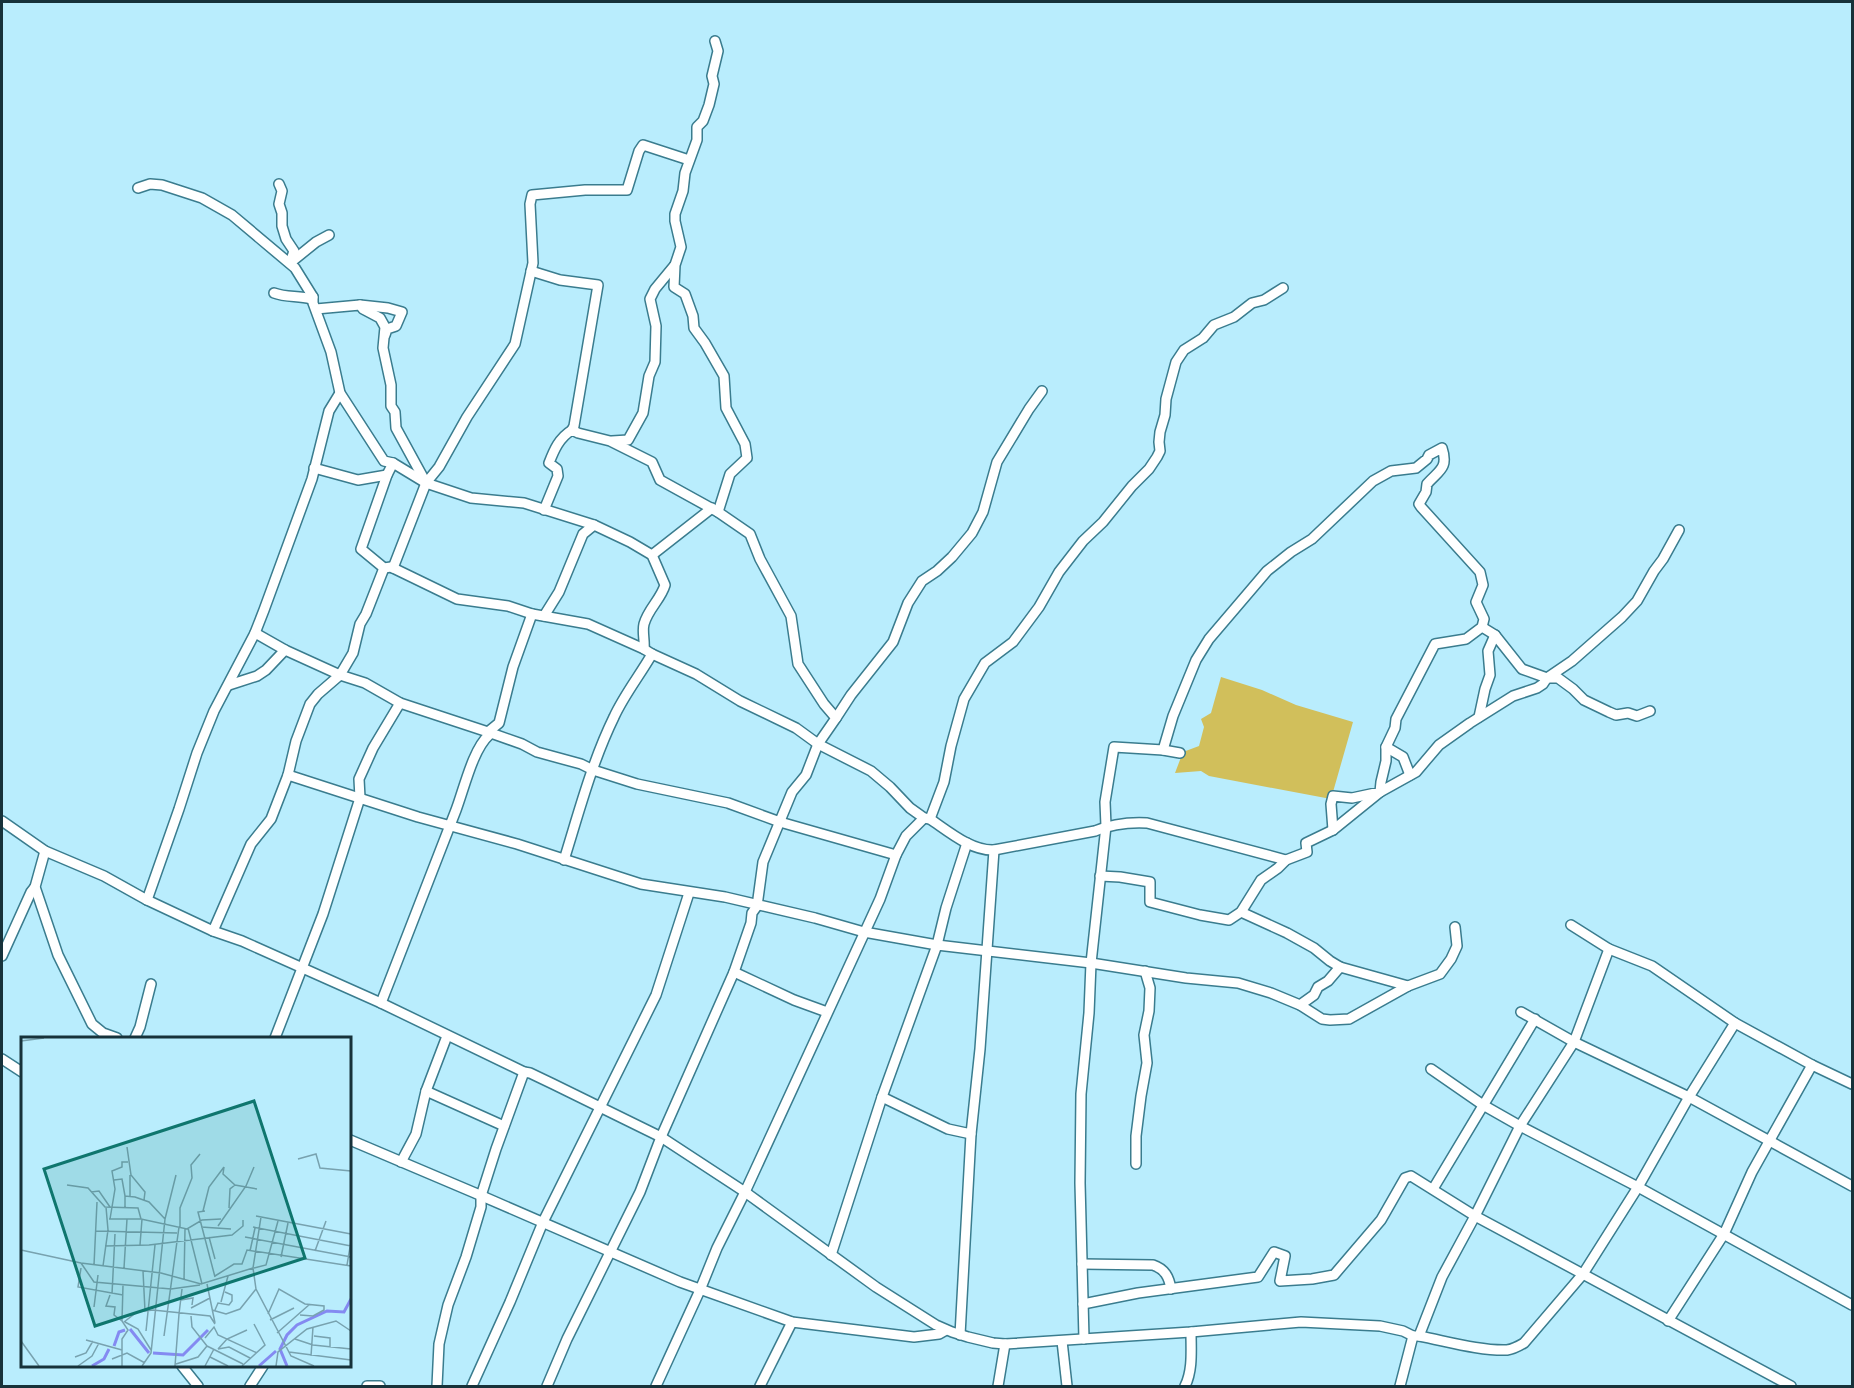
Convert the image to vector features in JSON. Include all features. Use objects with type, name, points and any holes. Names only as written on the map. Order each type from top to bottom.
[{"type":"street","points":[[652,555],[715,510],[730,474],[747,458],[745,444],[726,408],[724,376],[694,328],[693,316],[685,294],[674,287],[675,265],[681,246],[675,214],[683,191],[685,173],[697,140],[698,127],[709,105],[714,84],[712,76],[718,51],[715,41]]},
{"type":"street","points":[[213,931],[251,844],[271,819],[288,775],[296,741],[310,704],[340,675],[353,653],[360,624],[426,483],[439,467],[467,417],[515,344],[532,263],[530,204],[532,195],[585,190],[627,190],[643,145],[689,160]]},
{"type":"street","points":[[138,188],[150,184],[162,185],[202,198],[232,215],[295,268],[313,297],[331,352],[340,393],[384,461],[393,462],[426,483],[471,498],[524,503],[594,525],[652,555],[665,585],[643,627],[648,651],[639,677],[619,706],[609,726],[564,860]]},
{"type":"street","points":[[279,184],[282,191],[279,204],[282,226],[286,239],[294,251],[290,264]]},
{"type":"street","points":[[290,264],[316,242],[329,235]]},
{"type":"street","points":[[610,441],[628,440],[643,413],[649,376],[655,362],[656,326],[650,299],[655,289],[675,265]]},
{"type":"street","points":[[531,271],[560,280],[598,285],[574,426],[554,450],[549,463],[557,469],[558,476],[544,510]]},
{"type":"street","points":[[656,1386],[717,1248],[880,899],[896,855],[906,837],[927,818],[944,782],[964,699],[985,663],[1013,642],[1039,607],[1059,572],[1083,541],[1103,522],[1157,457],[1160,451],[1159,442],[1166,399],[1176,362],[1184,350],[1203,338],[1214,325],[1234,317],[1252,303],[1264,300],[1283,288]]},
{"type":"street","points":[[274,293],[285,297],[303,296],[311,299],[313,297]]},
{"type":"street","points":[[360,305],[380,318],[385,327],[382,348],[392,385],[391,406],[395,412],[396,428],[426,483]]},
{"type":"street","points":[[316,309],[360,305],[402,312],[396,326],[387,329],[384,336]]},
{"type":"street","points":[[547,1386],[567,1339],[640,1191],[661,1137],[734,972],[752,913],[757,906],[763,862],[792,792],[806,775],[818,744],[850,695],[893,642],[908,603],[922,581],[952,557],[972,534],[983,512],[997,462],[1042,391]]},
{"type":"street","points":[[147,900],[197,753],[214,711],[255,633],[302,507],[329,411],[340,393]]},
{"type":"street","points":[[572,430],[610,441],[652,462],[660,480],[715,510],[750,534],[760,559],[791,616],[798,664],[836,718]]},
{"type":"street","points":[[1162,750],[1173,716],[1197,660],[1209,639],[1268,571],[1291,552],[1312,539],[1373,481],[1391,471],[1416,468],[1429,455],[1442,448],[1444,455],[1442,470],[1427,484],[1426,492],[1419,504],[1480,572],[1483,585],[1476,602],[1484,619],[1482,627],[1466,639],[1435,644],[1396,719],[1395,728],[1386,747],[1386,761],[1380,792]]},
{"type":"street","points":[[393,462],[361,549],[388,568],[457,599],[508,606],[532,614],[588,624],[648,651],[696,674],[740,701],[796,728],[818,744],[871,771],[910,808],[967,843],[994,850],[1095,831],[1106,826],[1128,822],[1147,823],[1286,860]]},
{"type":"street","points":[[314,468],[358,480],[387,475]]},
{"type":"street","points":[[544,615],[559,592],[584,534],[594,525]]},
{"type":"street","points":[[1100,876],[1150,882],[1150,902],[1229,920],[1241,912],[1261,880],[1286,860],[1307,852],[1306,843],[1333,830],[1380,792],[1416,772],[1439,745],[1479,717],[1513,696],[1538,688],[1546,678],[1572,661],[1630,609],[1679,530]]},
{"type":"street","points":[[381,1003],[474,758],[483,740],[489,735],[488,732],[499,723],[513,667],[532,614]]},
{"type":"street","points":[[1482,627],[1495,635],[1522,669],[1546,678],[1558,678],[1584,700],[1613,714],[1628,713],[1637,716],[1650,711]]},
{"type":"street","points":[[255,633],[285,650],[340,675],[365,683],[400,703],[522,744],[537,752],[575,762],[637,784],[728,803],[780,822],[896,855]]},
{"type":"street","points":[[1479,717],[1490,675],[1488,651],[1495,635]]},
{"type":"street","points":[[229,686],[257,676],[285,650]]},
{"type":"street","points":[[275,1037],[323,914],[360,798],[359,779],[373,748],[400,703]]},
{"type":"street","points":[[1084,1339],[1080,1134],[1091,963],[1106,826],[1105,802],[1114,747],[1180,753]]},
{"type":"street","points":[[1386,747],[1403,758],[1410,775]]},
{"type":"street","points":[[288,775],[641,884],[724,897],[864,932],[937,945],[1238,983],[1300,1005],[1322,1019],[1345,1020],[1408,986],[1440,974],[1457,946],[1455,927]]},
{"type":"street","points":[[1333,830],[1333,796],[1352,798],[1380,792]]},
{"type":"street","points":[[2,821],[45,851],[104,876],[147,900],[381,1003],[661,1137],[745,1192],[876,1287],[946,1330],[993,1343],[1062,1341],[1301,1322],[1380,1326],[1403,1330],[1416,1336],[1477,1347],[1508,1350],[1516,1347],[1524,1343],[1583,1274],[1638,1187],[1689,1097],[1735,1023]]},
{"type":"street","points":[[831,1255],[882,1097],[937,945],[946,908],[967,843]]},
{"type":"street","points":[[960,1335],[971,1134],[988,951],[994,850]]},
{"type":"street","points":[[2,956],[35,887],[45,851]]},
{"type":"street","points":[[35,887],[58,955],[84,1011],[92,1024],[103,1033],[114,1037]]},
{"type":"street","points":[[472,1386],[543,1222],[656,995],[689,893]]},
{"type":"street","points":[[1241,912],[1287,933],[1314,948],[1340,967],[1408,986]]},
{"type":"street","points":[[1571,924],[1609,949],[1652,966],[1735,1023],[1852,1084]]},
{"type":"street","points":[[1400,1386],[1416,1336],[1442,1277],[1520,1126],[1574,1042],[1609,949]]},
{"type":"street","points":[[1300,1005],[1311,998],[1318,987],[1329,981],[1340,967]]},
{"type":"street","points":[[1136,1164],[1136,1136],[1147,1063],[1144,1035],[1149,1011],[1150,988],[1146,971]]},
{"type":"street","points":[[734,972],[794,1000],[827,1012]]},
{"type":"street","points":[[135,1037],[151,984]]},
{"type":"street","points":[[1521,1012],[1574,1042],[1689,1097],[1852,1186]]},
{"type":"street","points":[[1433,1189],[1535,1019]]},
{"type":"street","points":[[401,1162],[416,1134],[426,1091],[447,1036]]},
{"type":"street","points":[[2,1059],[21,1071]]},
{"type":"street","points":[[1668,1321],[1724,1234],[1752,1172],[1812,1065]]},
{"type":"street","points":[[1431,1069],[1483,1105],[1520,1126],[1638,1187],[1852,1305]]},
{"type":"street","points":[[437,1386],[441,1329],[466,1257],[481,1207],[481,1196],[524,1072]]},
{"type":"street","points":[[426,1091],[504,1126]]},
{"type":"street","points":[[882,1097],[948,1129],[971,1134]]},
{"type":"street","points":[[351,1140],[700,1290],[792,1322],[914,1337],[939,1334],[946,1330]]},
{"type":"street","points":[[1083,1304],[1138,1293],[1258,1277],[1274,1252],[1285,1256],[1280,1281],[1334,1275],[1381,1220],[1408,1176],[1415,1177],[1475,1216],[1791,1386]]},
{"type":"street","points":[[1082,1264],[1153,1265],[1162,1269],[1169,1278],[1171,1289]]},
{"type":"street","points":[[760,1386],[792,1322]]},
{"type":"street","points":[[1185,1386],[1191,1365],[1191,1332]]},
{"type":"street","points":[[1062,1341],[1067,1386]]},
{"type":"street","points":[[998,1386],[1005,1344]]},
{"type":"street","points":[[184,1367],[198,1386]]},
{"type":"street","points":[[250,1386],[262,1367]]},
{"type":"street","points":[[367,1386],[380,1386]]},
{"type":"shaded area","points":[[1221,677],[1262,690],[1296,705],[1353,722],[1331,799],[1209,776],[1201,771],[1175,773],[1183,752],[1199,746],[1204,727],[1201,719],[1211,713]]}]
